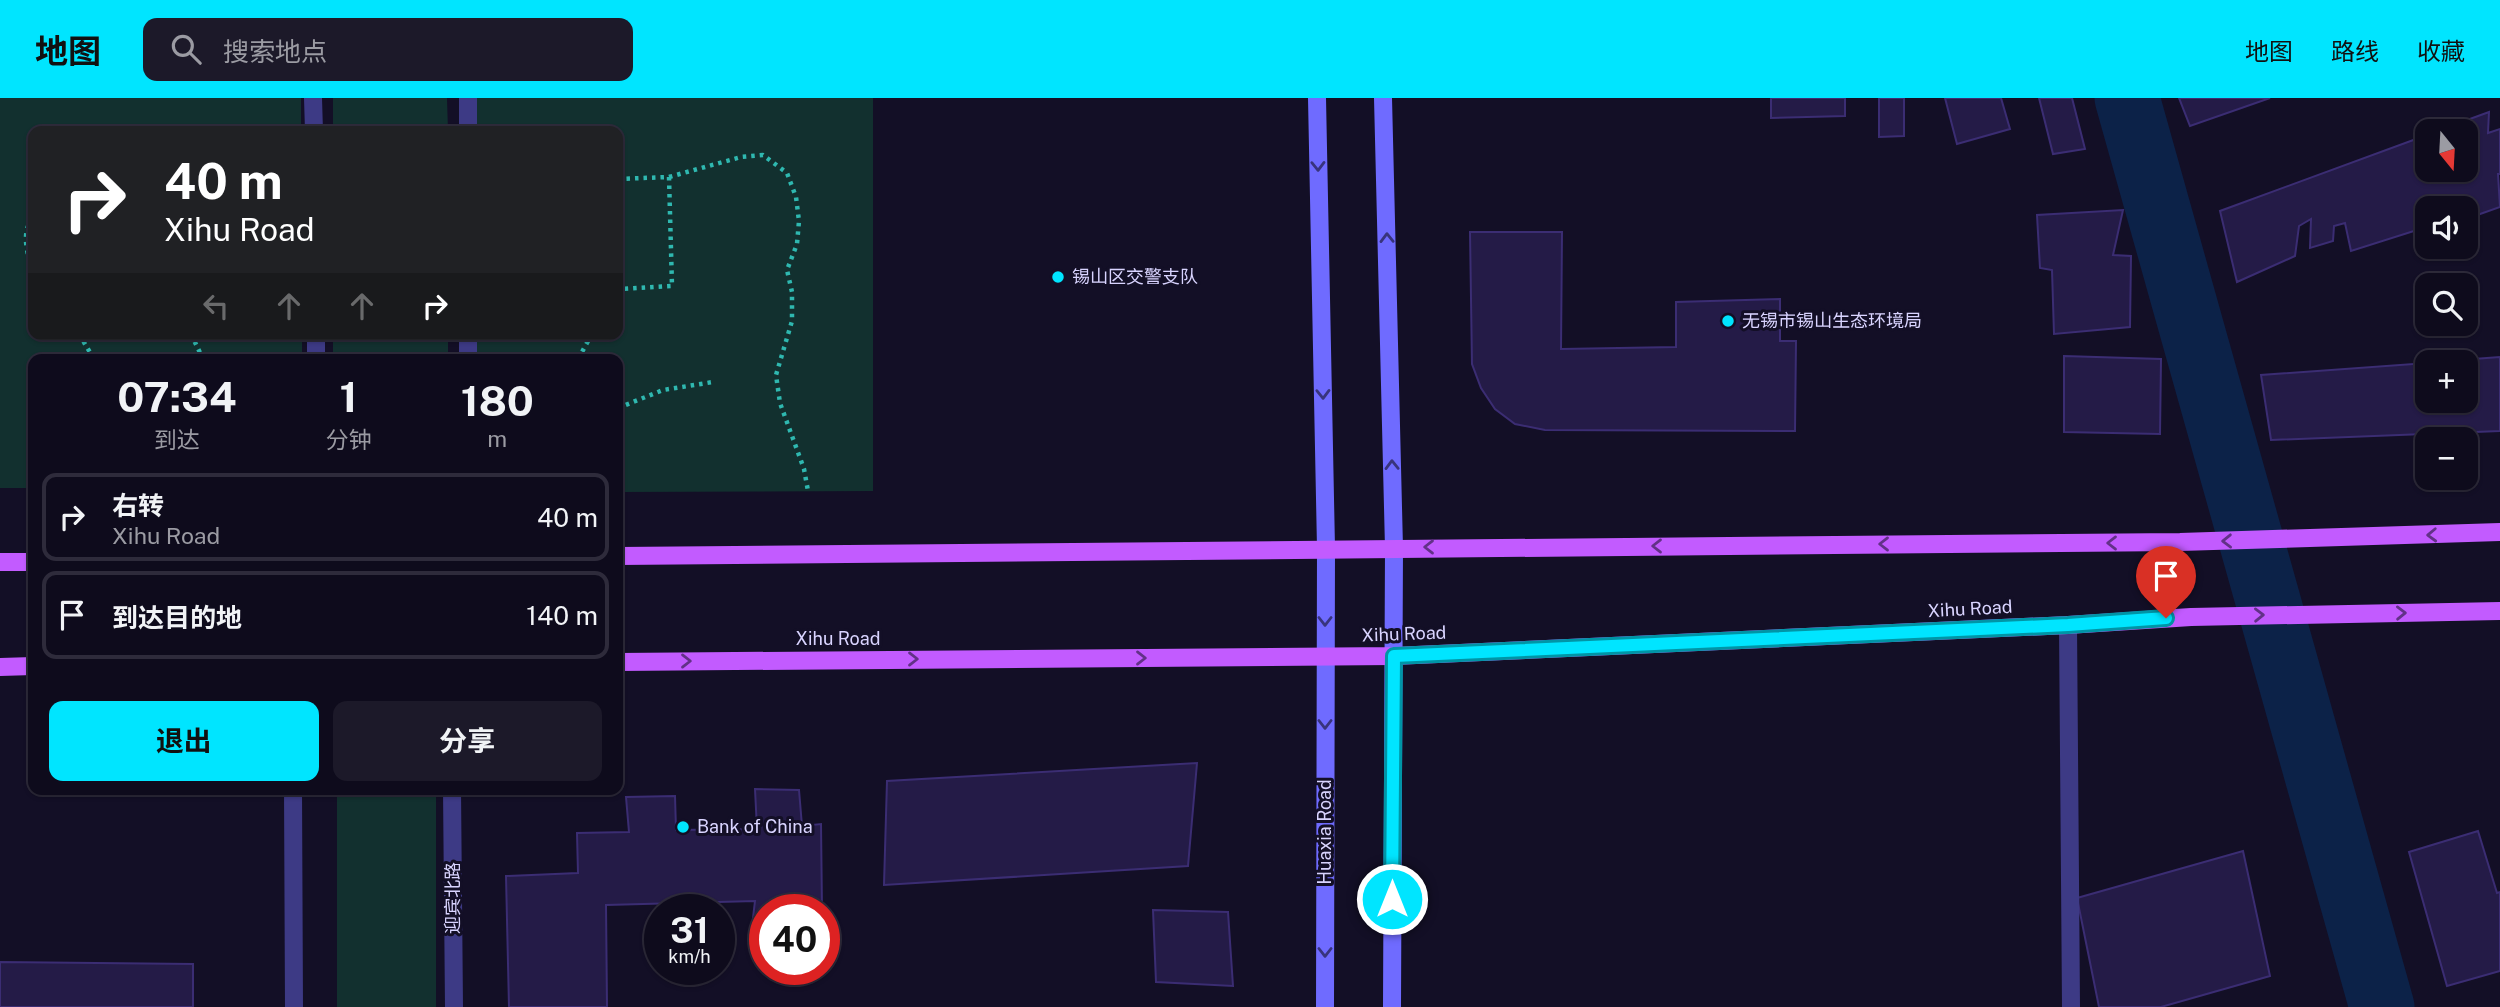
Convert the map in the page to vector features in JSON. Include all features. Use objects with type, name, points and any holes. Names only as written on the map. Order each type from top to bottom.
[{"type":"main road","points":[[623,556],[2180,542],[2319,540],[2500,532]]},
{"type":"main road","points":[[0,562],[28,562]]},
{"type":"main road","name":"Xihu Road","points":[[623,662],[1394,656],[2191,617],[2500,611]]},
{"type":"main road","points":[[0,667],[28,666]]},
{"type":"street","name":"Huaxia Road","points":[[1317,98],[1326,548],[1325,1007]]},
{"type":"street","points":[[1383,98],[1394,548],[1392,1007]]},
{"type":"lane","points":[[313,98],[314,126]]},
{"type":"lane","points":[[468,98],[468,126]]},
{"type":"lane","points":[[2068,625],[2071,1007]]},
{"type":"lane","points":[[293,795],[294,1007]]},
{"type":"lane","name":"迎宾北路","points":[[452,795],[454,1007]]},
{"type":"path","points":[[623,179],[669,177],[741,157],[763,155],[787,173],[796,197],[799,222],[797,243],[787,270],[792,292],[792,321],[776,374],[780,403],[804,469],[808,491]]},
{"type":"path","points":[[623,289],[671,286],[669,177]]},
{"type":"path","points":[[28,232],[28,256]]},
{"type":"path","points":[[623,406],[663,390],[713,382]]},
{"type":"green space","points":[[0,98],[301,98],[301,126],[28,126],[28,340],[302,340],[302,354],[28,354],[28,488],[0,488]]},
{"type":"green space","points":[[333,98],[447,98],[448,126],[333,126]]},
{"type":"green space","points":[[475,98],[873,98],[873,491],[623,492],[623,354],[475,354],[475,340],[623,340],[623,126],[475,126]]},
{"type":"green space","points":[[333,340],[448,340],[448,354],[333,354]]},
{"type":"green space","points":[[337,795],[436,795],[436,1007],[337,1007]]},
{"type":"building","points":[[1771,98],[1845,98],[1845,116],[1771,118]]},
{"type":"building","points":[[1879,98],[1904,98],[1904,136],[1879,137]]},
{"type":"building","points":[[1945,98],[2001,98],[2010,129],[1957,144]]},
{"type":"building","points":[[2039,98],[2072,98],[2085,149],[2053,154]]},
{"type":"building","points":[[2179,98],[2270,98],[2190,126]]},
{"type":"building","points":[[2489,112],[2488,133],[2500,129],[2500,207],[2478,215],[2478,196],[2415,196],[2414,231],[2351,251],[2345,223],[2334,226],[2333,241],[2310,248],[2311,219],[2299,226],[2295,256],[2237,282],[2220,211],[2415,139],[2415,182],[2478,182],[2478,119],[2470,119]]},
{"type":"building","points":[[2123,210],[2113,255],[2131,256],[2130,327],[2054,334],[2052,270],[2040,268],[2037,215]]},
{"type":"building","name":"无锡市锡山生态环境局","points":[[1470,232],[1562,232],[1561,349],[1676,347],[1676,302],[1780,299],[1780,341],[1796,341],[1795,431],[1545,430],[1515,424],[1495,409],[1481,388],[1472,364]]},
{"type":"building","points":[[2064,356],[2161,359],[2160,434],[2064,432]]},
{"type":"building","points":[[2500,357],[2500,431],[2478,432],[2478,427],[2415,427],[2415,434],[2271,440],[2261,375],[2415,364],[2415,413],[2478,413],[2478,359]]},
{"type":"building","points":[[1197,763],[1188,866],[884,885],[887,781]]},
{"type":"building","points":[[755,789],[799,790],[802,826],[821,824],[822,894],[749,894],[749,901],[735,902],[735,894],[644,894],[644,904],[606,905],[607,1007],[509,1007],[506,876],[578,873],[577,833],[629,832],[626,797],[675,796],[676,830],[757,829]]},
{"type":"building","points":[[2478,831],[2497,893],[2500,892],[2500,971],[2447,986],[2409,852]]},
{"type":"building","points":[[2243,851],[2270,976],[2161,1007],[2099,1007],[2077,898]]},
{"type":"building","points":[[1153,910],[1228,912],[1233,986],[1156,982]]},
{"type":"building","points":[[0,962],[193,964],[193,1007],[0,1007]]},
{"type":"waterway","points":[[2127,98],[2382,1007]]},
{"type":"place","name":"锡山区交警支队","points":[[1058,277]]},
{"type":"place","name":"无锡市锡山生态环境局","points":[[1728,321]]},
{"type":"place","name":"Bank of China","points":[[683,827]]},
{"type":"route","points":[[1392,899],[1394,656],[2068,625],[2166,618]]}]
